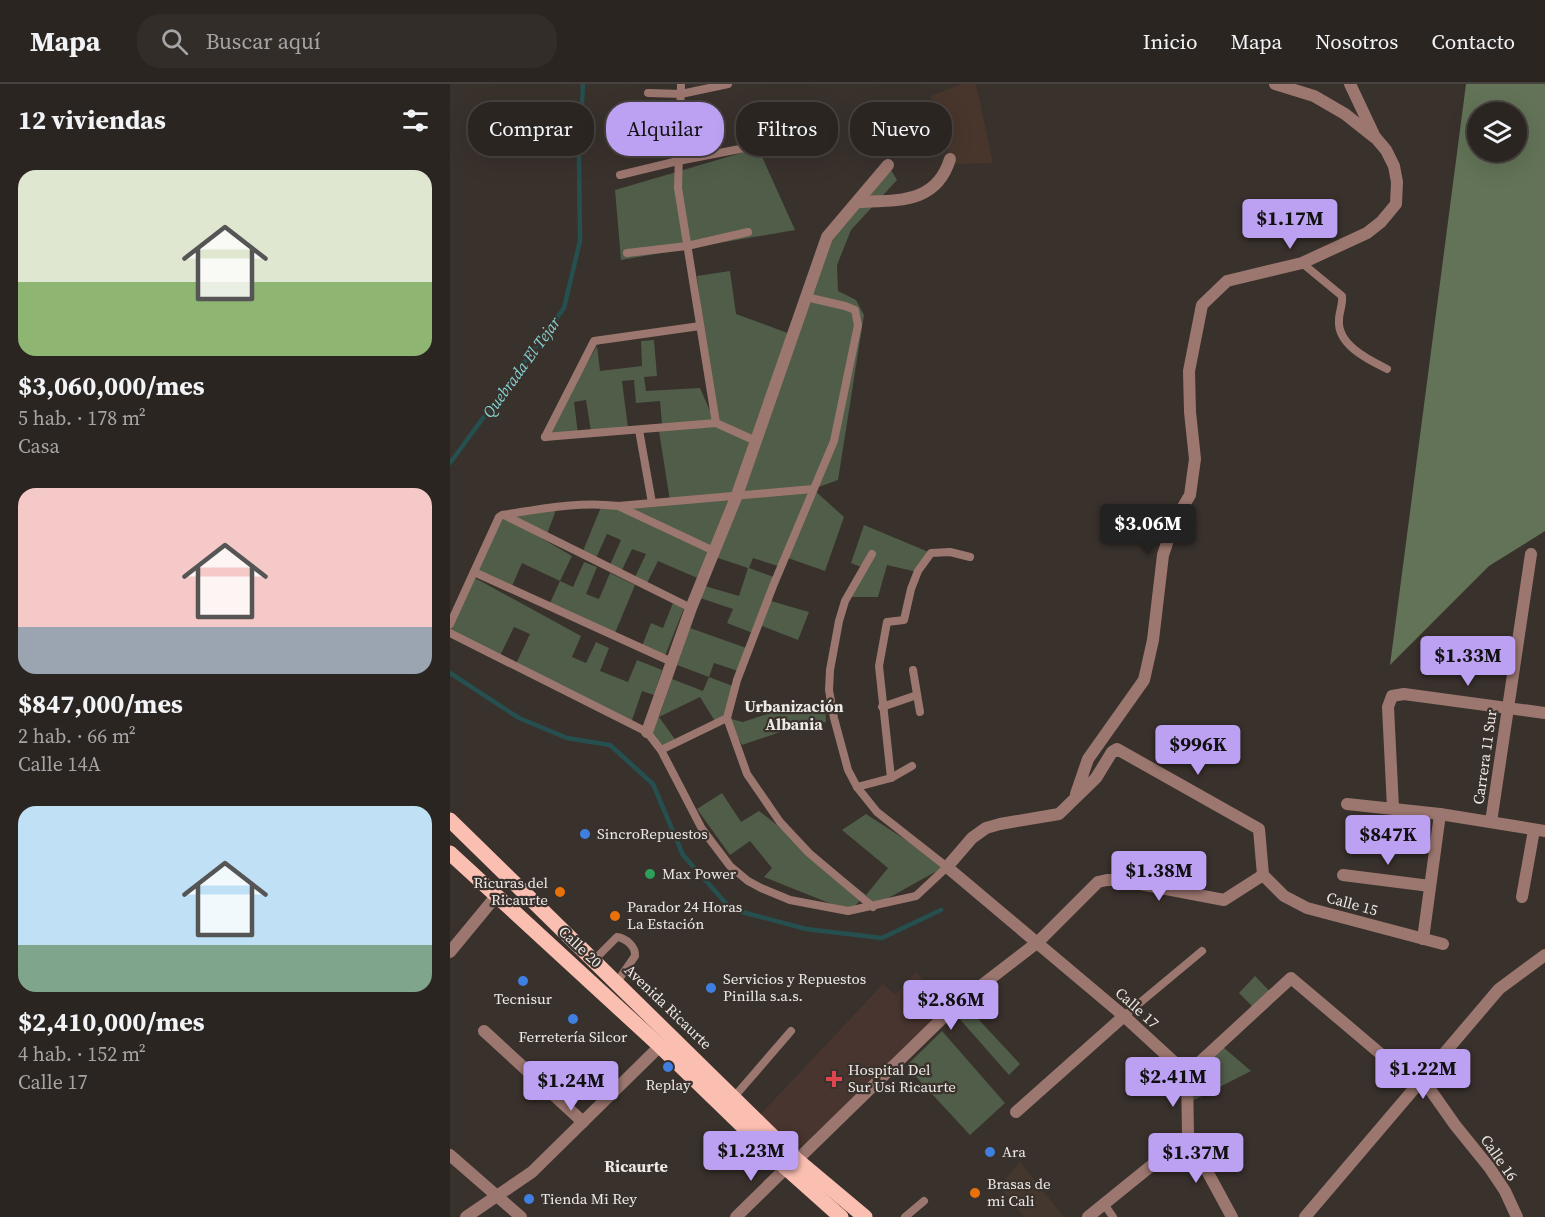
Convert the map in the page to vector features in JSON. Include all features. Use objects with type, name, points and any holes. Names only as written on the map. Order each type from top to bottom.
[{"type":"main road","name":"Avenida Ricaurte","points":[[450,819],[734,1097],[792,1164],[865,1217]]},
{"type":"main road","name":"Calle 20","points":[[450,853],[792,1164],[841,1217]]},
{"type":"street","points":[[1075,798],[1088,759],[1144,680],[1153,640],[1163,555],[1174,522],[1190,495],[1195,459],[1189,371],[1202,305],[1227,281],[1302,263],[1367,233],[1381,222],[1396,204],[1397,182],[1394,166],[1386,150],[1375,137],[1345,114],[1314,96],[1275,84]]},
{"type":"street","points":[[1350,84],[1375,137]]},
{"type":"street","points":[[857,202],[900,200],[921,196],[946,172],[950,159]]},
{"type":"street","points":[[647,732],[691,608],[737,496],[827,237],[888,165]]},
{"type":"street","name":"Carrera 11 Sur","points":[[1491,822],[1531,554]]},
{"type":"street","points":[[1393,808],[1388,707],[1392,696],[1404,694],[1545,713]]},
{"type":"street","points":[[736,1217],[956,1005],[1038,942],[1098,882],[1119,880],[1224,900],[1263,875],[1259,829],[1117,749],[1112,752],[1096,778],[1059,814],[986,828],[972,838],[947,867]]},
{"type":"street","points":[[1347,804],[1440,814],[1539,830],[1522,897]]},
{"type":"street","points":[[1423,939],[1440,814]]},
{"type":"street","name":"Calle 17","points":[[947,867],[1124,1016],[1187,1074]]},
{"type":"street","name":"Calle 15","points":[[1263,875],[1284,896],[1307,908],[1443,944]]},
{"type":"street","points":[[1343,875],[1430,886]]},
{"type":"street","points":[[450,952],[497,896]]},
{"type":"street","points":[[1305,1217],[1499,989],[1545,955]]},
{"type":"street","name":"Calle 16","points":[[1187,1074],[1291,978],[1389,1061],[1422,1078],[1455,1125],[1489,1167],[1517,1217]]},
{"type":"street","points":[[1016,1112],[1124,1016]]},
{"type":"street","points":[[484,1031],[584,1122]]},
{"type":"street","points":[[466,1217],[532,1172],[660,1046]]},
{"type":"street","points":[[1187,1074],[1188,1136],[1232,1217]]},
{"type":"street","points":[[1089,1217],[1188,1136]]},
{"type":"street","points":[[450,1155],[521,1217]]},
{"type":"lane","points":[[681,84],[678,189],[716,423]]},
{"type":"lane","points":[[648,93],[681,94],[728,84]]},
{"type":"lane","points":[[620,175],[736,150]]},
{"type":"lane","points":[[627,253],[687,246],[748,232]]},
{"type":"lane","points":[[1302,263],[1342,296],[1343,304],[1339,321],[1341,334],[1349,344],[1365,358],[1387,369]]},
{"type":"lane","points":[[806,297],[855,310],[858,325],[834,441],[749,648],[727,718],[747,774],[780,822],[809,853],[873,907]]},
{"type":"lane","points":[[700,326],[651,335],[594,341],[545,437],[716,423],[756,441]]},
{"type":"lane","points":[[639,430],[652,503]]},
{"type":"lane","points":[[450,624],[502,514],[594,504],[618,506],[813,489]]},
{"type":"lane","points":[[618,506],[714,551]]},
{"type":"lane","points":[[502,514],[691,608]]},
{"type":"lane","points":[[891,778],[879,666],[887,622],[904,620],[918,571],[931,553],[950,552],[970,557]]},
{"type":"lane","points":[[450,633],[647,732],[661,750],[702,829],[730,866],[748,881],[790,900],[848,911],[873,907],[916,896],[947,867],[877,812],[857,787],[848,770],[834,718],[829,690],[830,670],[845,601],[872,554]]},
{"type":"lane","points":[[474,572],[672,663]]},
{"type":"lane","points":[[913,670],[920,712]]},
{"type":"lane","points":[[882,707],[917,695]]},
{"type":"lane","points":[[661,750],[727,718]]},
{"type":"lane","points":[[857,787],[891,778],[912,766]]},
{"type":"lane","points":[[594,960],[617,937],[621,937],[633,947],[636,951],[635,956],[617,982]]},
{"type":"lane","points":[[1124,1016],[1202,951]]},
{"type":"lane","points":[[734,1097],[791,1031]]},
{"type":"lane","points":[[906,1217],[924,1201]]},
{"type":"lane","points":[[1104,1204],[1113,1217]]},
{"type":"shaded area","points":[[961,84],[976,84],[993,163],[953,164],[950,156],[952,102],[933,102],[931,96]]},
{"type":"shaded area","name":"Hospital Del Sur Usi Ricaurte","points":[[916,972],[951,1007],[794,1153],[760,1115],[883,984],[895,995]]},
{"type":"shaded area","points":[[1020,1162],[1064,1217],[1024,1217],[1012,1203],[999,1186]]},
{"type":"green space","points":[[1466,84],[1545,84],[1545,531],[1489,566],[1390,665]]},
{"type":"green space","points":[[736,154],[762,156],[795,230],[621,260],[615,190]]},
{"type":"green space","points":[[888,165],[897,180],[851,230],[837,265],[838,291],[856,300],[864,315],[838,480],[813,489],[844,517],[825,571],[788,558],[784,568],[753,558],[749,568],[779,579],[771,601],[809,612],[798,640],[762,626],[758,635],[727,623],[733,609],[700,598],[705,586],[739,596],[748,568],[715,557],[702,580],[658,561],[647,583],[635,577],[646,554],[632,549],[622,570],[610,565],[621,540],[607,534],[596,558],[583,551],[601,507],[670,501],[658,425],[662,424],[660,401],[636,403],[634,380],[622,381],[628,428],[591,432],[586,400],[574,402],[578,434],[545,437],[597,346],[600,371],[642,366],[641,341],[654,340],[657,376],[644,377],[646,391],[700,388],[714,420],[697,276],[730,271],[736,314],[793,335],[827,237]]},
{"type":"green space","points":[[556,510],[547,534],[513,516]]},
{"type":"green space","points":[[502,515],[572,556],[560,581],[522,563],[512,586],[474,572]]},
{"type":"green space","points":[[864,525],[931,553],[917,572],[887,565],[878,597],[852,597],[861,567],[851,563]]},
{"type":"green space","points":[[584,562],[597,567],[586,594],[599,599],[610,573],[635,585],[615,633],[550,603],[560,581],[573,587]]},
{"type":"green space","points":[[475,578],[581,636],[572,657],[586,663],[596,642],[609,648],[600,671],[628,682],[637,660],[662,670],[654,695],[642,691],[631,723],[515,666],[530,634],[514,627],[499,658],[450,633],[450,625]]},
{"type":"green space","points":[[673,603],[684,608],[665,656],[642,646],[651,623],[663,628]]},
{"type":"green space","points":[[690,628],[752,650],[744,673],[714,663],[709,677],[677,665]]},
{"type":"green space","points":[[709,677],[738,688],[727,718],[716,723],[700,697],[659,717],[672,679],[703,691]]},
{"type":"green space","points":[[825,703],[826,722],[795,727],[742,745],[727,718],[743,722],[770,713],[773,707]]},
{"type":"green space","points":[[659,717],[677,742],[661,750],[647,732]]},
{"type":"green space","points":[[722,793],[741,822],[759,811],[866,895],[849,911],[764,877],[772,868],[750,841],[730,855],[697,809]]},
{"type":"green space","points":[[866,814],[946,866],[874,906],[866,895],[888,868],[842,830]]},
{"type":"green space","points":[[1255,976],[1276,998],[1259,1013],[1239,993]]},
{"type":"green space","points":[[967,1007],[1020,1064],[1009,1075],[957,1016]]},
{"type":"green space","points":[[942,1031],[1005,1103],[970,1135],[906,1066]]},
{"type":"green space","points":[[1223,1047],[1251,1071],[1192,1101],[1193,1076]]},
{"type":"waterway","name":"Quebrada El Tejar","points":[[450,463],[564,308],[580,241],[579,160],[583,84]]},
{"type":"waterway","points":[[450,673],[519,718],[567,738],[610,745],[653,784],[683,855],[731,909],[806,929],[882,938],[941,910]]},
{"type":"place","name":"SincroRepuestos","points":[[585,834]]},
{"type":"place","name":"Max Power","points":[[650,874]]},
{"type":"place","name":"Ricuras del Ricaurte","points":[[560,892]]},
{"type":"place","name":"Parador 24 Horas La Estación","points":[[615,916]]},
{"type":"place","name":"Tecnisur","points":[[523,981]]},
{"type":"place","name":"Servicios y Repuestos Pinilla s.a.s.","points":[[711,988]]},
{"type":"place","name":"Ferretería Silcor","points":[[573,1019]]},
{"type":"place","name":"Replay","points":[[668,1067]]},
{"type":"place","name":"Hospital Del Sur Usi Ricaurte","points":[[834,1079]]},
{"type":"place","name":"Ara","points":[[990,1152]]},
{"type":"place","name":"Brasas de mi Cali","points":[[975,1193]]},
{"type":"place","name":"Tienda Mi Rey","points":[[529,1199]]},
{"type":"district","name":"Urbanización Albania","points":[[794,715]]},
{"type":"district","name":"Ricaurte","points":[[636,1166]]}]
